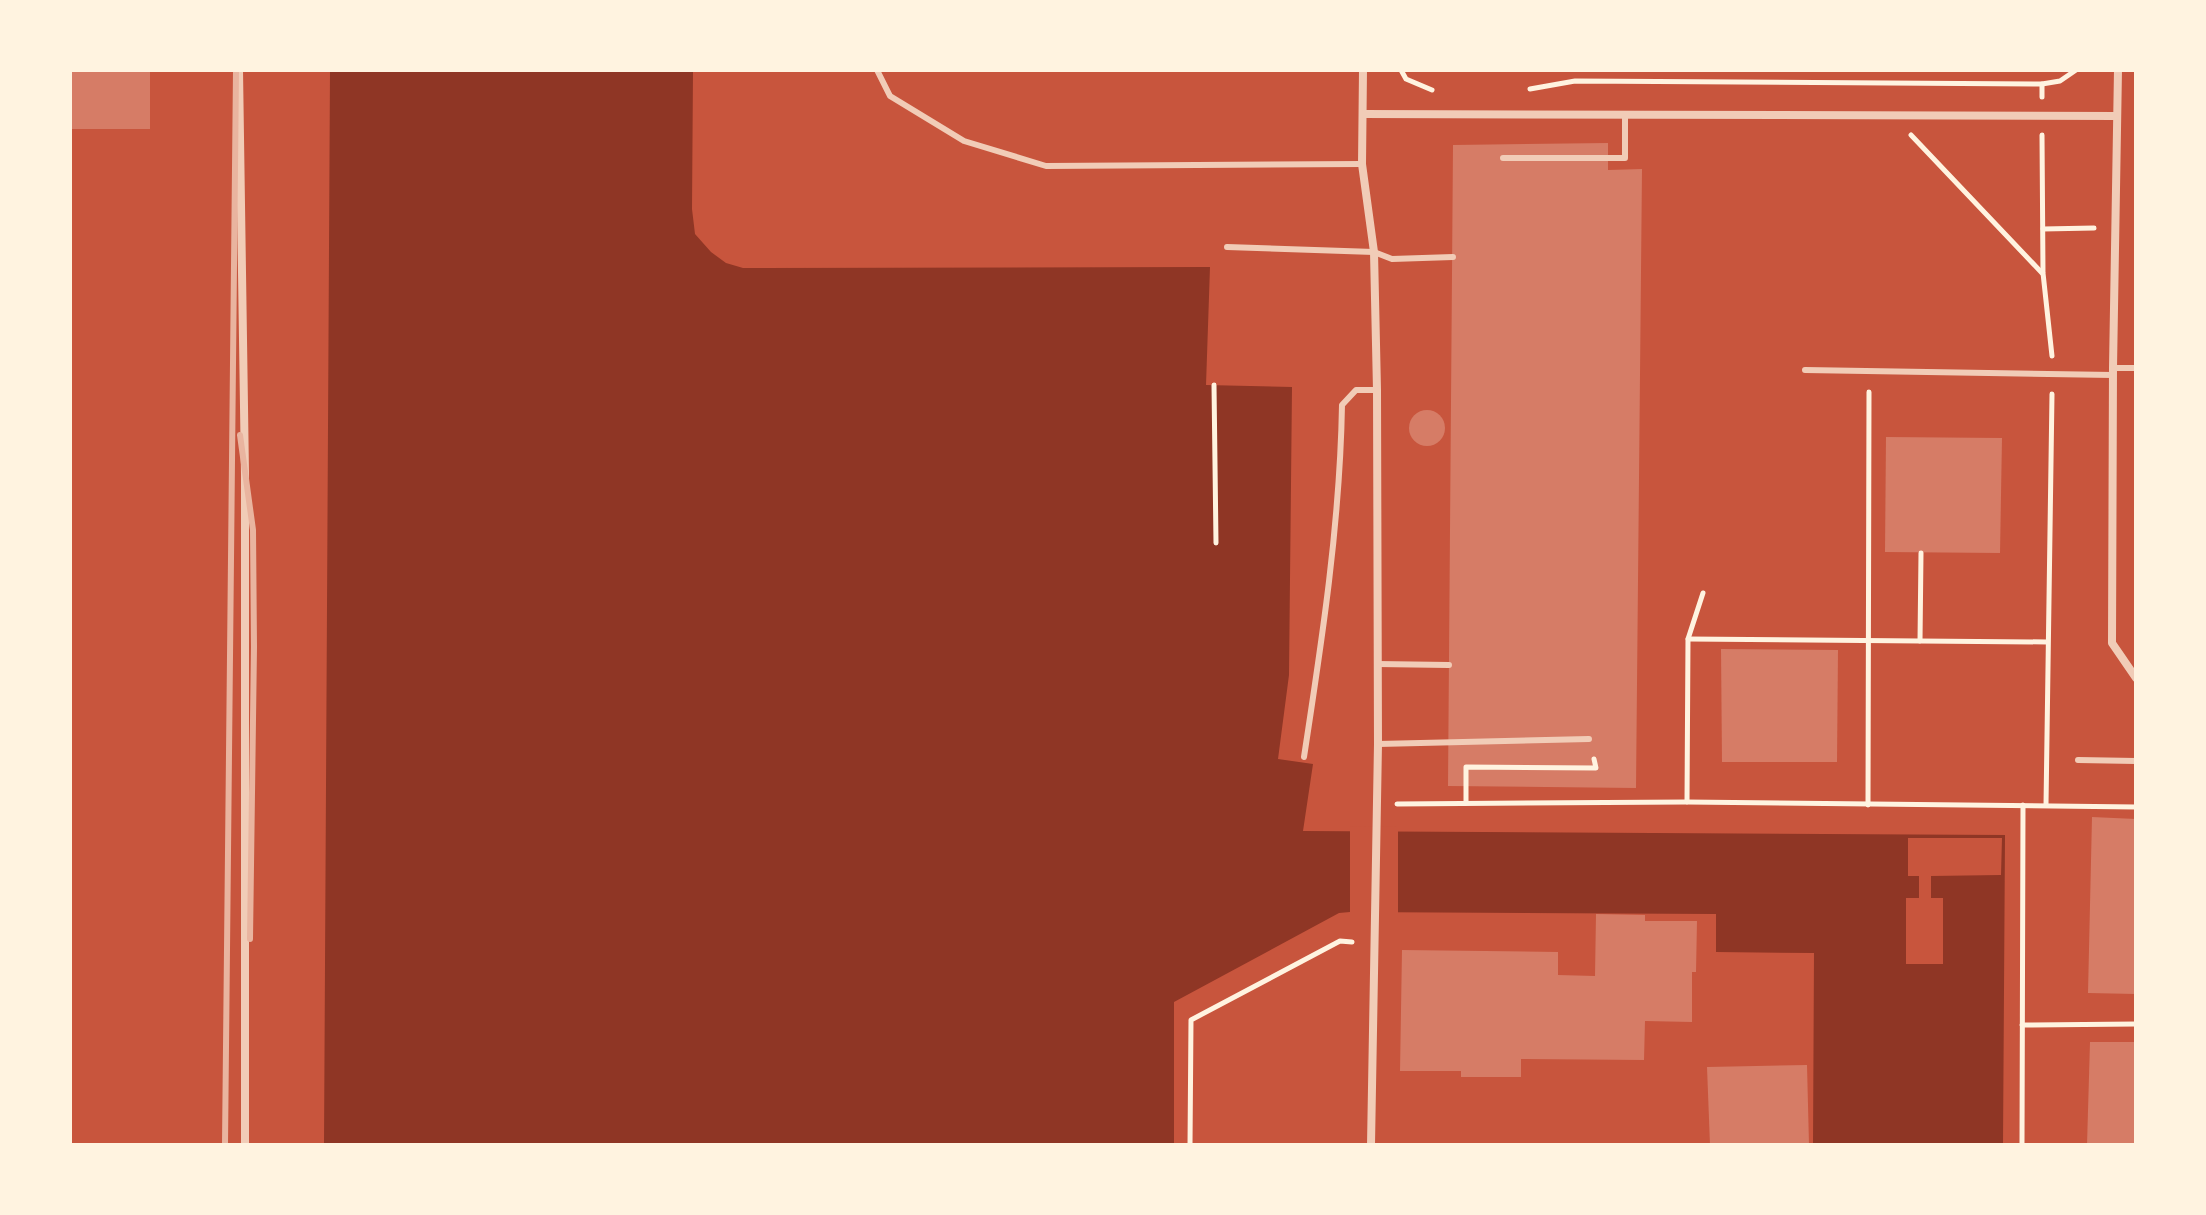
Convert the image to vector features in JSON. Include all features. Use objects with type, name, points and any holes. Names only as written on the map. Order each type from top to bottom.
[{"type":"street","points":[[239,70],[245,474],[245,1145]]},
{"type":"street","points":[[1363,70],[1362,164],[1374,252],[1377,390],[1378,744],[1371,1145]]},
{"type":"street","points":[[2118,70],[2112,643],[2136,678]]},
{"type":"street","points":[[1363,114],[2116,116]]},
{"type":"lane","points":[[877,70],[890,96],[964,141],[1046,166],[1362,164]]},
{"type":"lane","points":[[1503,158],[1625,158],[1625,115]]},
{"type":"lane","points":[[1227,247],[1374,252],[1392,259],[1453,257]]},
{"type":"lane","points":[[1805,370],[2053,374],[2136,368]]},
{"type":"lane","points":[[1304,757],[1339,482],[1342,405],[1356,390],[1377,390]]},
{"type":"lane","points":[[1377,664],[1449,665]]},
{"type":"lane","points":[[1378,744],[1589,739]]},
{"type":"lane","points":[[2078,760],[2136,761]]},
{"type":"path","points":[[1401,70],[1406,79],[1432,90],[1447,90]]},
{"type":"path","points":[[1523,89],[1575,81],[2042,84],[2060,81],[2076,70]]},
{"type":"path","points":[[2042,115],[2043,273],[2053,374],[2046,805]]},
{"type":"path","points":[[1898,116],[1915,142],[2043,273]]},
{"type":"path","points":[[2043,229],[2116,228]]},
{"type":"path","points":[[1868,805],[1869,371]]},
{"type":"path","points":[[1214,385],[1216,543]]},
{"type":"path","points":[[1920,641],[1921,553]]},
{"type":"path","points":[[1687,802],[1688,639],[1703,593]]},
{"type":"path","points":[[1688,639],[2047,642]]},
{"type":"path","points":[[1466,803],[1466,767],[1596,768],[1589,739]]},
{"type":"path","points":[[1376,804],[1687,802],[2136,807]]},
{"type":"path","points":[[2022,1145],[2023,805]]},
{"type":"path","points":[[1190,1145],[1191,1020],[1340,941],[1373,942]]},
{"type":"path","points":[[2022,1025],[2136,1024]]},
{"type":"shaded area","points":[[330,70],[693,70],[692,209],[695,234],[726,263],[743,268],[1210,267],[1206,385],[1292,387],[1289,675],[1278,759],[1313,764],[1303,831],[2005,835],[2003,1145],[1813,1145],[1814,953],[1716,952],[1716,914],[1350,912],[1339,913],[1174,1002],[1174,1145],[324,1145]]},
{"type":"pier","points":[[1350,826],[1398,827],[1398,916],[1350,916]]},
{"type":"pier","points":[[1908,838],[2002,838],[2001,875],[1931,876],[1931,898],[1943,898],[1943,964],[1906,964],[1906,898],[1919,898],[1919,876],[1908,876]]},
{"type":"building","points":[[70,70],[150,70],[150,129],[70,129]]},
{"type":"building","points":[[1608,143],[1608,170],[1642,169],[1636,788],[1448,786],[1453,145]]},
{"type":"building","points":[[1427,410],[1439,416],[1445,428],[1439,440],[1427,446],[1415,440],[1409,428],[1415,416]]},
{"type":"building","points":[[1886,437],[2002,438],[2000,553],[1885,552]]},
{"type":"building","points":[[1721,649],[1838,650],[1837,762],[1722,762]]},
{"type":"building","points":[[2092,817],[2136,819],[2136,994],[2088,993]]},
{"type":"building","points":[[1596,914],[1645,915],[1645,921],[1697,921],[1696,972],[1692,972],[1692,1022],[1645,1021],[1644,1060],[1521,1059],[1521,1077],[1461,1077],[1461,1071],[1400,1071],[1402,950],[1558,952],[1558,975],[1595,976]]},
{"type":"building","points":[[2090,1042],[2136,1042],[2136,1145],[2087,1145]]},
{"type":"building","points":[[1807,1065],[1809,1145],[1710,1145],[1707,1067]]},
{"type":"railway","points":[[225,1145],[236,70]]},
{"type":"railway","points":[[240,435],[253,530],[250,939]]}]
